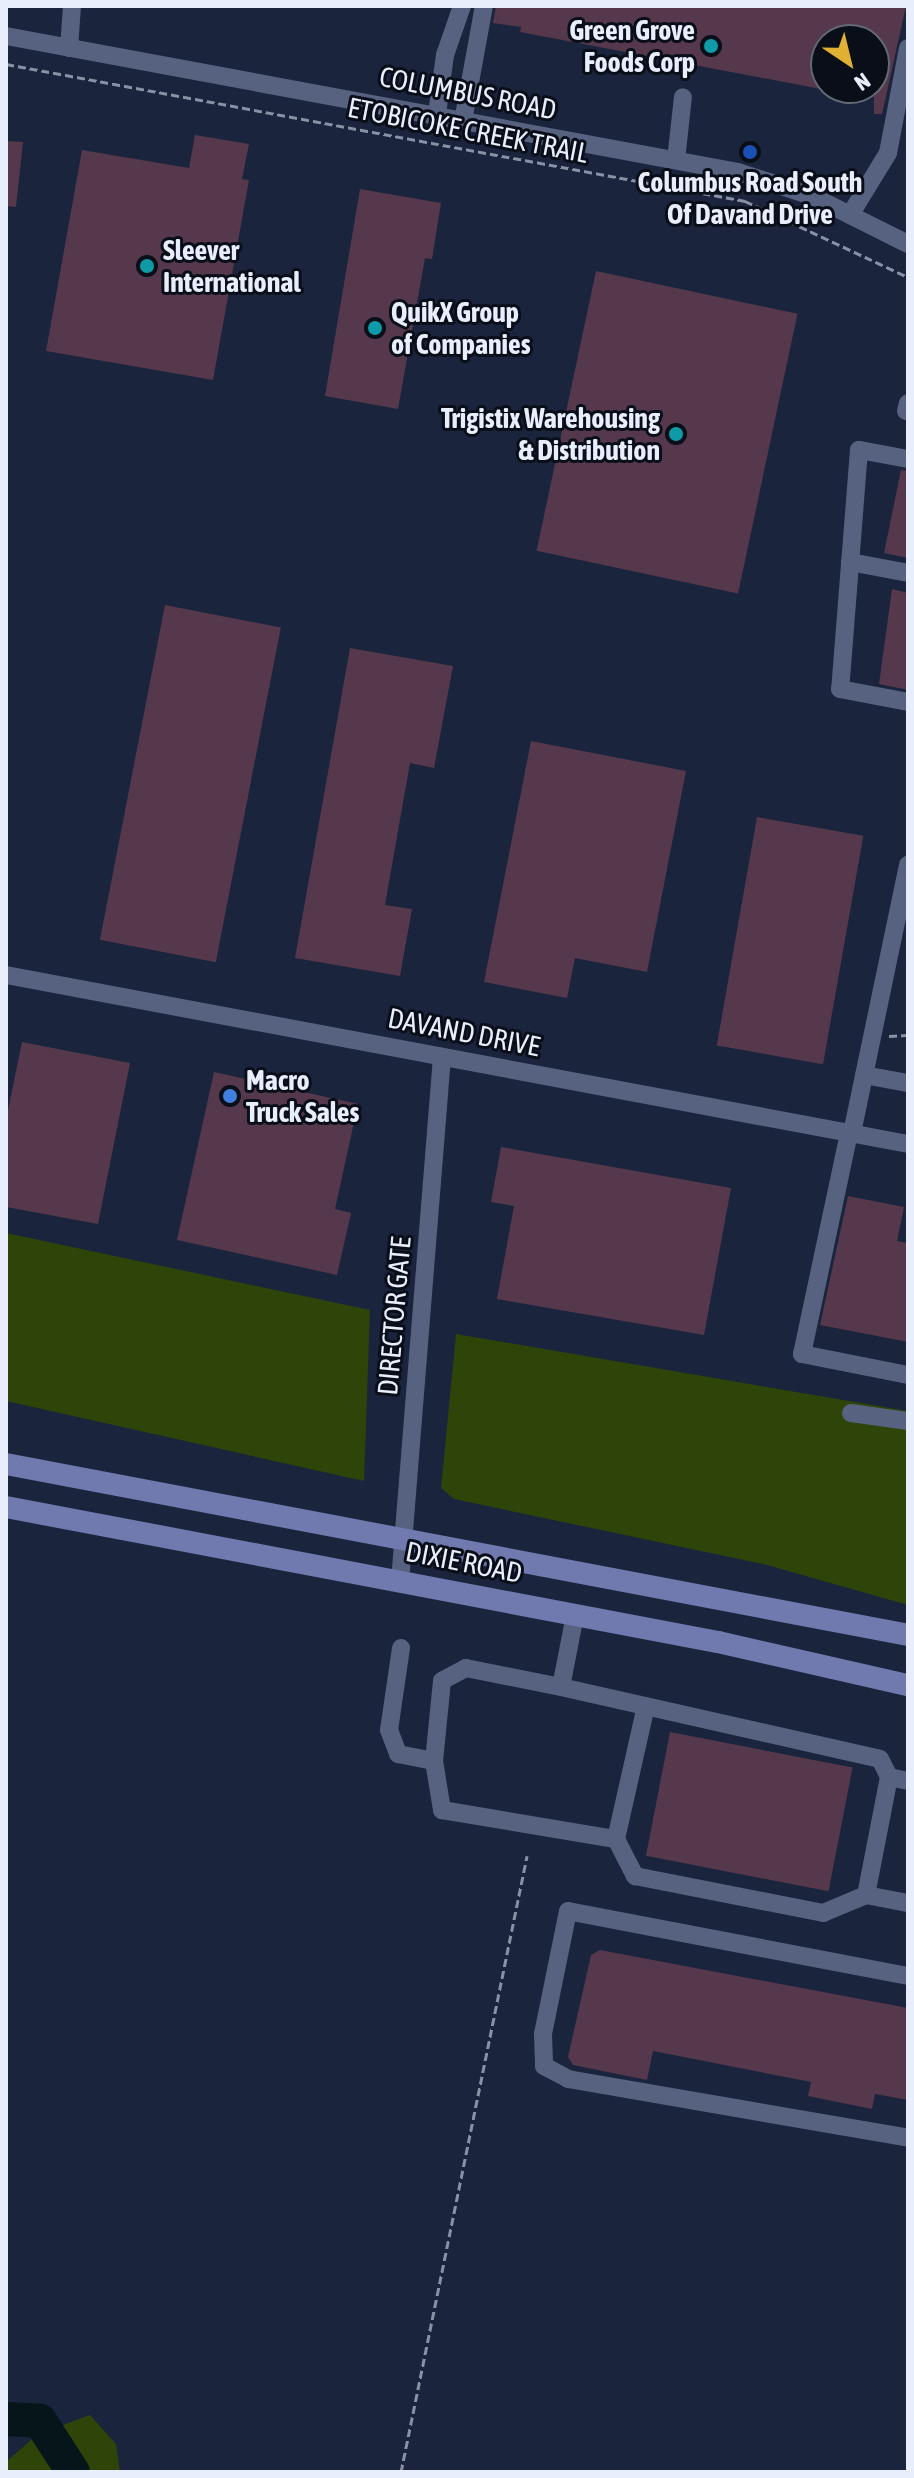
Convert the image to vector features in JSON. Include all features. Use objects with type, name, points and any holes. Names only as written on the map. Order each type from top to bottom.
[{"type":"main road","name":"DIXIE ROAD","points":[[6,1464],[404,1536],[908,1635]]},
{"type":"main road","name":"DIXIE ROAD","points":[[6,1507],[575,1615],[908,1685]]},
{"type":"street","points":[[69,48],[72,6]]},
{"type":"street","points":[[437,114],[445,55],[462,6]]},
{"type":"street","points":[[463,121],[484,6]]},
{"type":"street","name":"COLUMBUS ROAD","points":[[6,36],[437,114],[776,181],[908,244]]},
{"type":"street","points":[[850,215],[888,153],[908,48]]},
{"type":"street","points":[[676,160],[683,97]]},
{"type":"street","points":[[908,459],[859,450],[840,689],[908,702]]},
{"type":"street","points":[[850,562],[908,573]]},
{"type":"street","points":[[908,865],[802,1354],[908,1375]]},
{"type":"street","name":"DAVAND DRIVE","points":[[7,972],[908,1144]]},
{"type":"street","name":"DIRECTOR GATE","points":[[400,1581],[442,1057]]},
{"type":"street","points":[[864,1075],[908,1083]]},
{"type":"street","points":[[851,1413],[908,1421]]},
{"type":"street","points":[[561,1687],[575,1615]]},
{"type":"street","points":[[401,1648],[389,1730],[398,1754],[434,1761]]},
{"type":"street","points":[[616,1839],[442,1810],[434,1761],[442,1681],[466,1668],[880,1759],[899,1779],[866,1895]]},
{"type":"street","points":[[646,1706],[616,1839],[635,1876],[823,1913],[866,1895],[908,1903]]},
{"type":"street","points":[[908,1976],[568,1911],[543,2034],[544,2066],[568,2079],[908,2138]]},
{"type":"path","name":"ETOBICOKE CREEK TRAIL","points":[[6,64],[745,201],[908,277]]},
{"type":"path","points":[[401,2472],[527,1856]]},
{"type":"green space","points":[[6,1233],[370,1310],[364,1481],[6,1401]]},
{"type":"green space","points":[[456,1334],[908,1411],[908,1605],[767,1565],[454,1499],[441,1488]]},
{"type":"green space","points":[[90,2415],[116,2444],[120,2472],[6,2472],[6,2462],[38,2434]]},
{"type":"building","name":"Green Grove Foods Corp","points":[[496,6],[906,6],[890,78],[890,24],[810,24],[810,87],[520,32],[521,27],[493,23]]},
{"type":"building","name":"Green Grove Foods Corp","points":[[874,104],[884,104],[882,114],[874,114]]},
{"type":"building","name":"Sleever International","points":[[195,135],[249,144],[242,179],[249,180],[213,380],[46,351],[82,150],[189,168]]},
{"type":"building","points":[[6,141],[23,142],[16,207],[6,206]]},
{"type":"building","name":"QuikX Group of Companies","points":[[360,189],[441,203],[432,259],[425,258],[398,409],[325,396]]},
{"type":"building","name":"Trigistix Warehousing & Distribution","points":[[596,271],[797,314],[738,594],[537,551]]},
{"type":"building","points":[[901,470],[908,471],[908,558],[884,553]]},
{"type":"building","points":[[892,589],[908,593],[908,690],[879,684]]},
{"type":"building","points":[[165,605],[281,628],[216,962],[100,940]]},
{"type":"building","points":[[350,648],[453,666],[434,768],[410,763],[385,905],[412,909],[400,976],[295,958]]},
{"type":"building","points":[[531,741],[686,771],[647,972],[575,958],[567,998],[484,982]]},
{"type":"building","points":[[757,817],[863,836],[823,1064],[717,1045]]},
{"type":"building","points":[[22,1042],[130,1063],[98,1224],[6,1207],[6,1120]]},
{"type":"building","points":[[214,1072],[358,1104],[335,1209],[351,1213],[337,1275],[177,1240]]},
{"type":"building","points":[[501,1147],[731,1188],[704,1335],[497,1299],[514,1206],[491,1202]]},
{"type":"building","points":[[848,1196],[904,1207],[897,1241],[908,1243],[908,1342],[820,1325]]},
{"type":"building","points":[[670,1732],[853,1767],[829,1891],[646,1856]]},
{"type":"building","points":[[600,1950],[908,2008],[908,2100],[875,2094],[872,2109],[808,2096],[811,2082],[653,2051],[647,2080],[573,2065],[568,2057],[591,1955]]},
{"type":"waterway","points":[[6,2419],[40,2421],[73,2472]]},
{"type":"place","name":"Green Grove Foods Corp","points":[[711,46]]},
{"type":"place","name":"Columbus Road South Of Davand Drive","points":[[750,152]]},
{"type":"place","name":"Sleever International","points":[[147,266]]},
{"type":"place","name":"QuikX Group of Companies","points":[[375,328]]},
{"type":"place","name":"Trigistix Warehousing & Distribution","points":[[676,434]]},
{"type":"place","name":"Macro Truck Sales","points":[[230,1096]]}]
